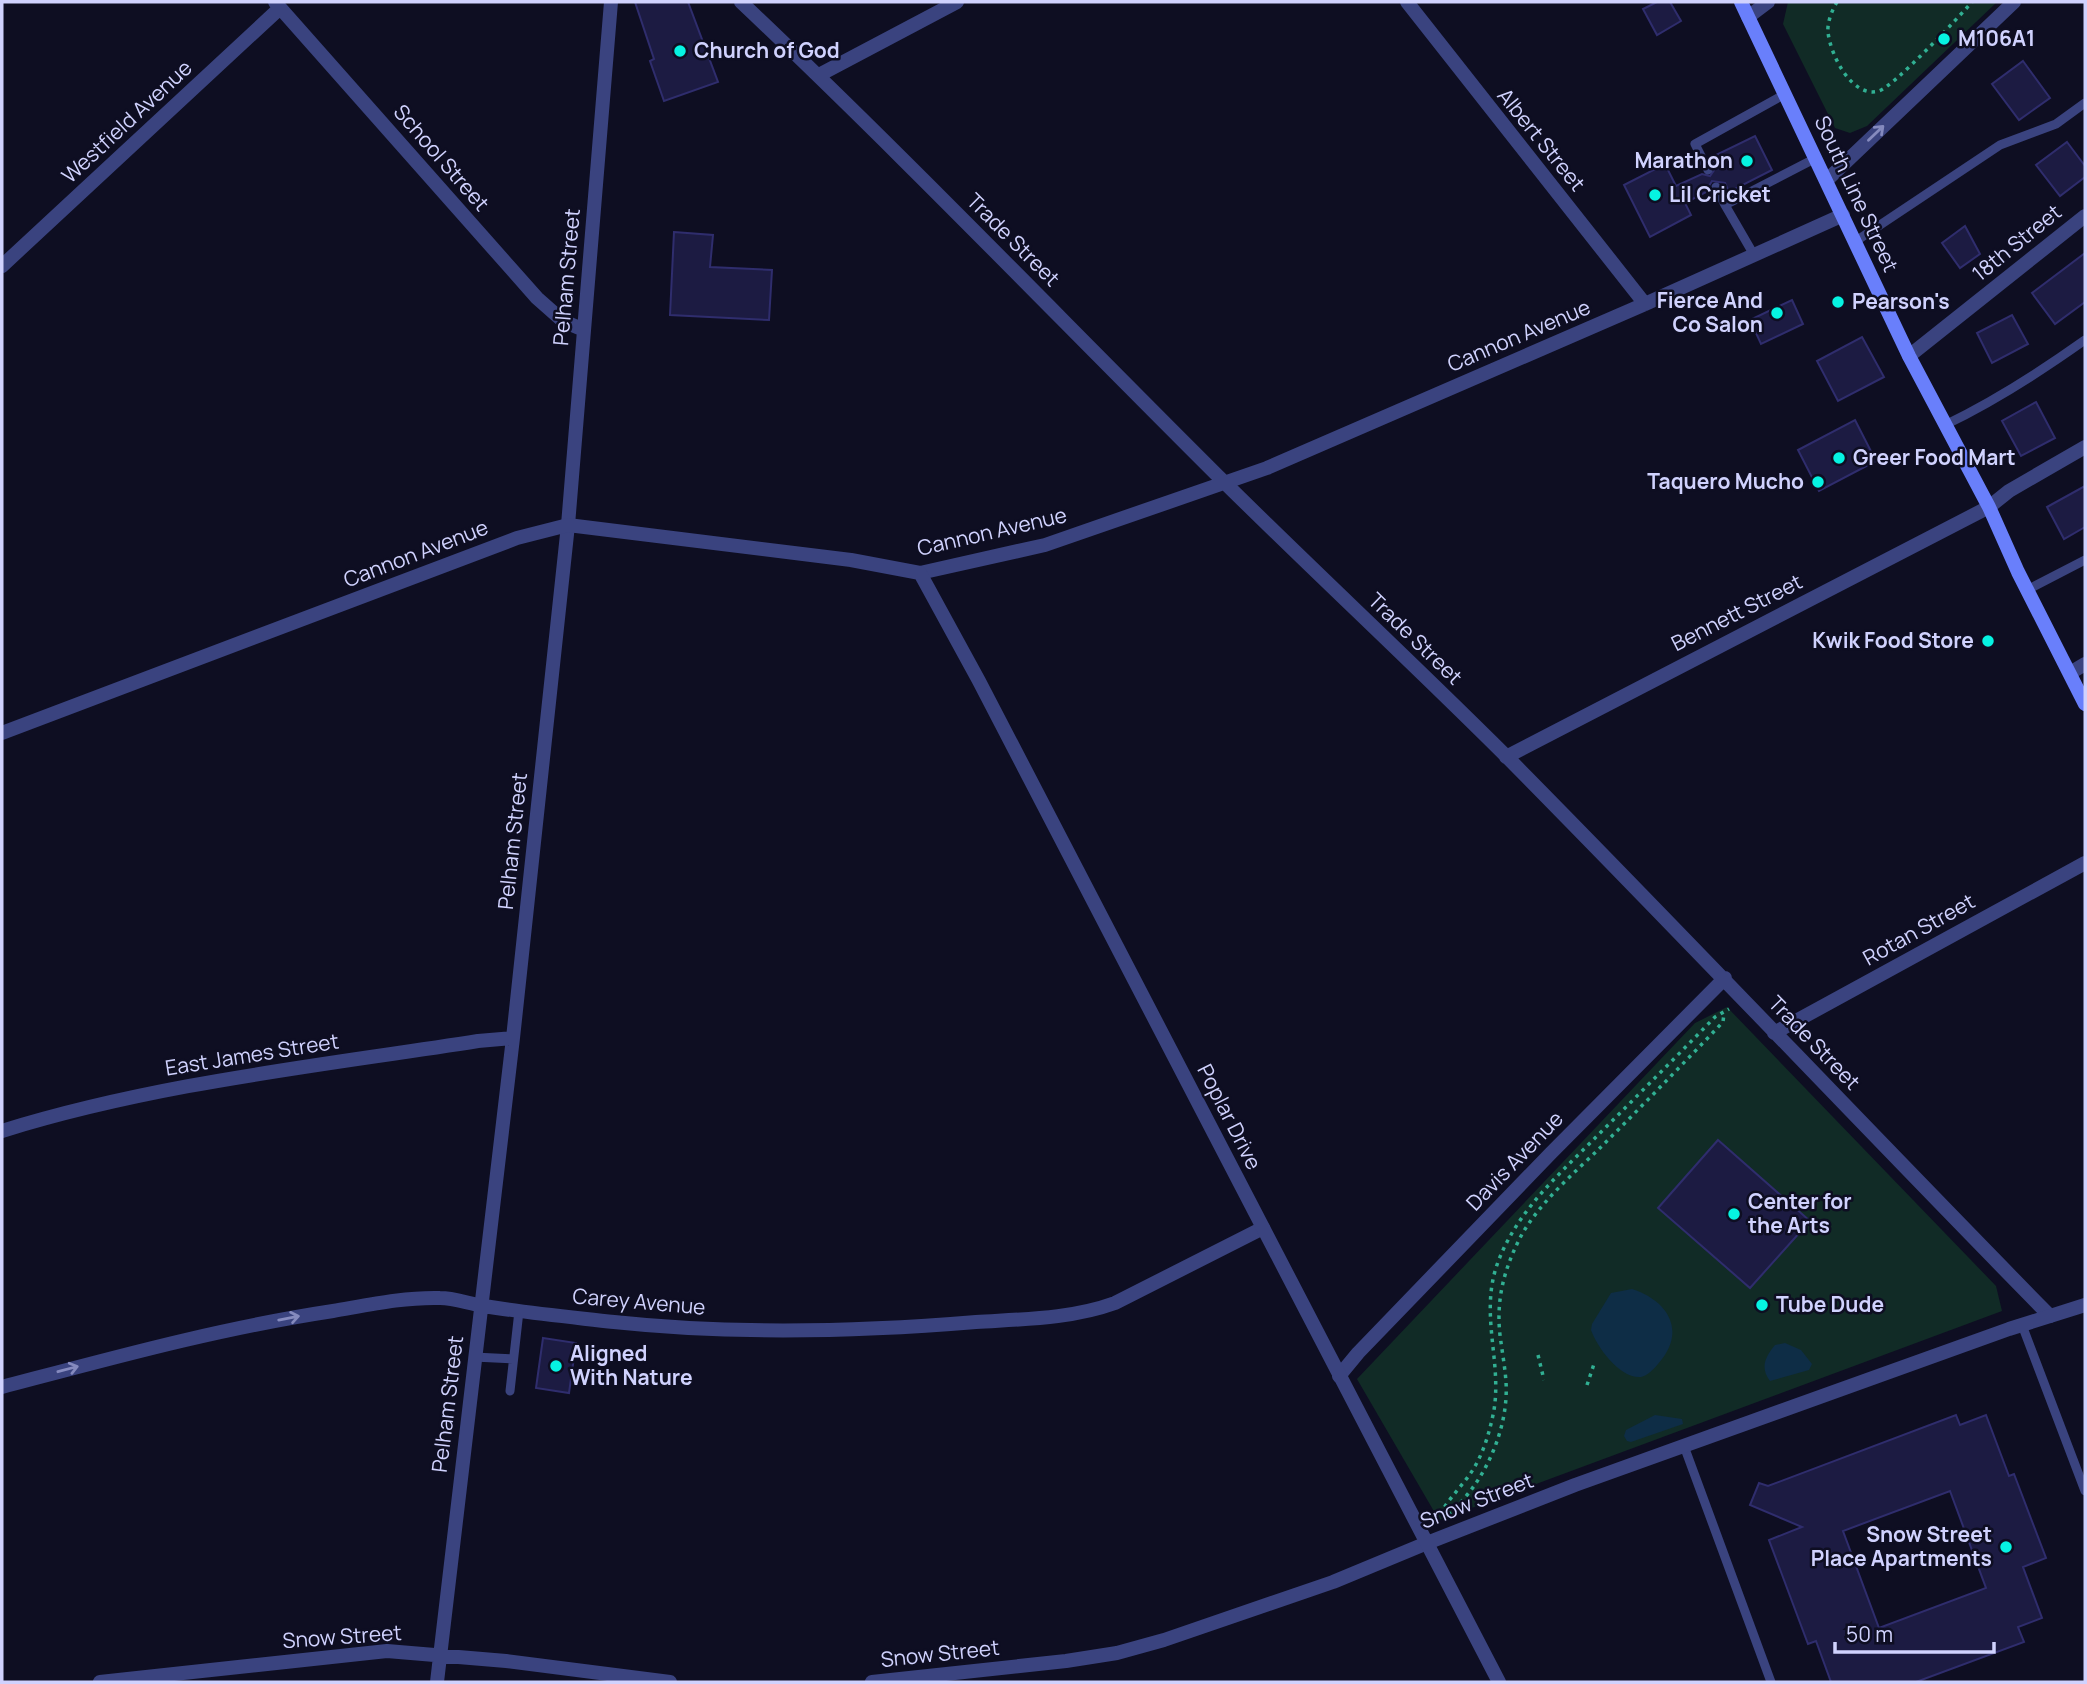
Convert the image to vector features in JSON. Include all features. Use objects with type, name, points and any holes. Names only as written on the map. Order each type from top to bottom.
[{"type":"main road","name":"South Line Street","points":[[1741,2],[1909,356],[1989,507],[2027,590],[2085,704]]},
{"type":"street","name":"Pelham Street","points":[[437,1682],[513,1038],[568,525],[611,2]]},
{"type":"street","name":"Trade Street","points":[[741,2],[819,75],[1225,482],[1506,757],[1725,978],[1774,1033],[2050,1316]]},
{"type":"street","points":[[819,75],[957,2]]},
{"type":"street","name":"Albert Street","points":[[1407,2],[1645,304]]},
{"type":"street","points":[[1748,17],[1768,2]]},
{"type":"street","points":[[1827,180],[2014,2]]},
{"type":"street","name":"School Street","points":[[277,5],[537,298],[564,321],[584,331]]},
{"type":"street","name":"Westfield Avenue","points":[[2,266],[277,5]]},
{"type":"street","name":"Cannon Avenue","points":[[2,733],[517,538],[568,525],[851,560],[920,573],[1045,545],[1267,468],[1843,215]]},
{"type":"street","name":"18th Street","points":[[1909,356],[2085,216]]},
{"type":"street","name":"Bennett Street","points":[[1506,757],[1989,507],[2009,491],[2085,447]]},
{"type":"street","name":"Poplar Drive","points":[[920,573],[979,681],[1499,1682]]},
{"type":"street","points":[[2070,673],[2085,664]]},
{"type":"street","name":"Rotan Street","points":[[1774,1033],[2085,863]]},
{"type":"street","name":"Davis Avenue","points":[[1339,1376],[1528,1177],[1725,978]]},
{"type":"street","name":"East James Street","points":[[2,1131],[106,1102],[178,1088],[478,1041],[513,1038]]},
{"type":"street","name":"Carey Avenue","points":[[2,1387],[201,1335],[307,1315],[425,1298],[649,1325],[762,1332],[947,1325],[1072,1315],[1115,1303],[1263,1228]]},
{"type":"street","name":"Snow Street","points":[[872,1682],[1066,1661],[1117,1653],[1164,1640],[1333,1582],[1575,1485],[2022,1325],[2085,1306]]},
{"type":"street","name":"Snow Street","points":[[100,1682],[387,1651],[506,1661],[670,1682]]},
{"type":"lane","points":[[1708,170],[1695,144],[1786,94]]},
{"type":"lane","points":[[1856,241],[2000,145],[2056,124],[2085,103]]},
{"type":"lane","points":[[1726,205],[1816,158]]},
{"type":"lane","points":[[1716,187],[1754,255]]},
{"type":"lane","points":[[1945,425],[2026,382],[2085,340]]},
{"type":"lane","points":[[2027,590],[2085,561]]},
{"type":"lane","points":[[510,1391],[519,1311]]},
{"type":"lane","points":[[2022,1325],[2085,1491]]},
{"type":"lane","points":[[474,1357],[513,1359]]},
{"type":"lane","points":[[1684,1446],[1771,1682]]},
{"type":"path","points":[[1837,2],[1828,31],[1832,49],[1851,84],[1869,92],[1886,88],[1972,2]]},
{"type":"path","points":[[1724,1013],[1723,1022],[1679,1068],[1558,1191],[1522,1235],[1505,1272],[1500,1297],[1499,1318],[1507,1384],[1504,1410],[1491,1455],[1472,1489],[1451,1513],[1437,1521],[1440,1513],[1472,1471],[1482,1450],[1494,1410],[1496,1385],[1489,1321],[1490,1296],[1497,1264],[1513,1230],[1527,1208],[1550,1184],[1716,1017],[1724,1013]]},
{"type":"path","points":[[1672,1061],[1679,1068]]},
{"type":"path","points":[[1626,1108],[1633,1114]]},
{"type":"path","points":[[1577,1157],[1585,1163]]},
{"type":"path","points":[[1550,1184],[1558,1191]]},
{"type":"path","points":[[1513,1230],[1522,1235]]},
{"type":"path","points":[[1489,1321],[1499,1318]]},
{"type":"path","points":[[1491,1343],[1501,1342]]},
{"type":"path","points":[[1538,1355],[1544,1380]]},
{"type":"path","points":[[1587,1385],[1595,1361]]},
{"type":"path","points":[[1494,1367],[1504,1366]]},
{"type":"green space","points":[[1788,2],[1997,2],[1867,126],[1850,133],[1835,128],[1783,24]]},
{"type":"green space","points":[[1727,1007],[1996,1286],[2002,1311],[1439,1520],[1357,1379],[1695,1023]]},
{"type":"water","points":[[1632,1289],[1656,1301],[1670,1319],[1672,1329],[1667,1352],[1652,1370],[1641,1377],[1625,1373],[1610,1361],[1591,1330],[1611,1293]]},
{"type":"water","points":[[1785,1343],[1801,1350],[1812,1364],[1809,1370],[1770,1381],[1765,1372],[1766,1358],[1775,1345]]},
{"type":"water","points":[[1655,1415],[1682,1419],[1683,1424],[1631,1442],[1627,1441],[1624,1436],[1626,1430]]},
{"type":"building","name":"Church of God","points":[[635,2],[688,2],[718,82],[664,101],[650,61],[654,59]]},
{"type":"building","points":[[1657,2],[1670,2],[1681,21],[1657,35],[1643,9]]},
{"type":"building","points":[[2023,61],[2050,98],[2019,120],[1992,84]]},
{"type":"building","points":[[1755,136],[1772,170],[1729,192],[1725,183],[1712,181],[1710,190],[1685,203],[1691,215],[1650,237],[1624,185],[1665,164],[1676,186],[1702,174],[1710,176],[1717,166],[1712,157]]},
{"type":"building","points":[[2067,142],[2085,166],[2085,177],[2060,196],[2036,165]]},
{"type":"building","points":[[1965,226],[1980,254],[1960,268],[1942,243]]},
{"type":"building","points":[[674,232],[713,235],[710,267],[772,270],[769,320],[670,315]]},
{"type":"building","points":[[2085,253],[2085,302],[2055,324],[2032,293]]},
{"type":"building","points":[[1792,300],[1803,324],[1761,344],[1750,320]]},
{"type":"building","points":[[2012,315],[2028,344],[1992,363],[1977,333]]},
{"type":"building","points":[[1862,337],[1884,377],[1838,401],[1817,361]]},
{"type":"building","points":[[2036,402],[2055,438],[2021,456],[2002,421]]},
{"type":"building","points":[[1855,420],[1876,461],[1819,491],[1798,450]]},
{"type":"building","points":[[2085,486],[2085,527],[2064,539],[2047,507]]},
{"type":"building","name":"Center for the Arts","points":[[1718,1140],[1810,1221],[1750,1288],[1658,1208]]},
{"type":"building","name":"Aligned With Nature","points":[[543,1338],[576,1343],[569,1393],[536,1388]]},
{"type":"building","name":"Snow Street Place Apartments","points":[[1956,1415],[1960,1425],[1986,1415],[2009,1476],[2014,1474],[2046,1558],[2023,1567],[2042,1618],[2018,1627],[2024,1642],[1916,1682],[1831,1682],[1816,1641],[1808,1644],[1769,1540],[1802,1527],[1750,1505],[1759,1483],[1768,1486]],"holes":[[[1950,1491],[1986,1588],[1879,1628],[1843,1531]]]},
{"type":"place","name":"M106A1","points":[[1944,39]]},
{"type":"place","name":"Church of God","points":[[680,51]]},
{"type":"place","name":"Marathon","points":[[1747,161]]},
{"type":"place","name":"Lil Cricket","points":[[1655,195]]},
{"type":"place","name":"Pearson's","points":[[1838,302]]},
{"type":"place","name":"Fierce And Co Salon","points":[[1777,313]]},
{"type":"place","name":"Greer Food Mart","points":[[1839,458]]},
{"type":"place","name":"Taquero Mucho","points":[[1818,482]]},
{"type":"place","name":"Kwik Food Store","points":[[1988,641]]},
{"type":"place","name":"Center for the Arts","points":[[1734,1214]]},
{"type":"place","name":"Tube Dude","points":[[1762,1305]]},
{"type":"place","name":"Aligned With Nature","points":[[556,1366]]},
{"type":"place","name":"Snow Street Place Apartments","points":[[2006,1547]]}]
